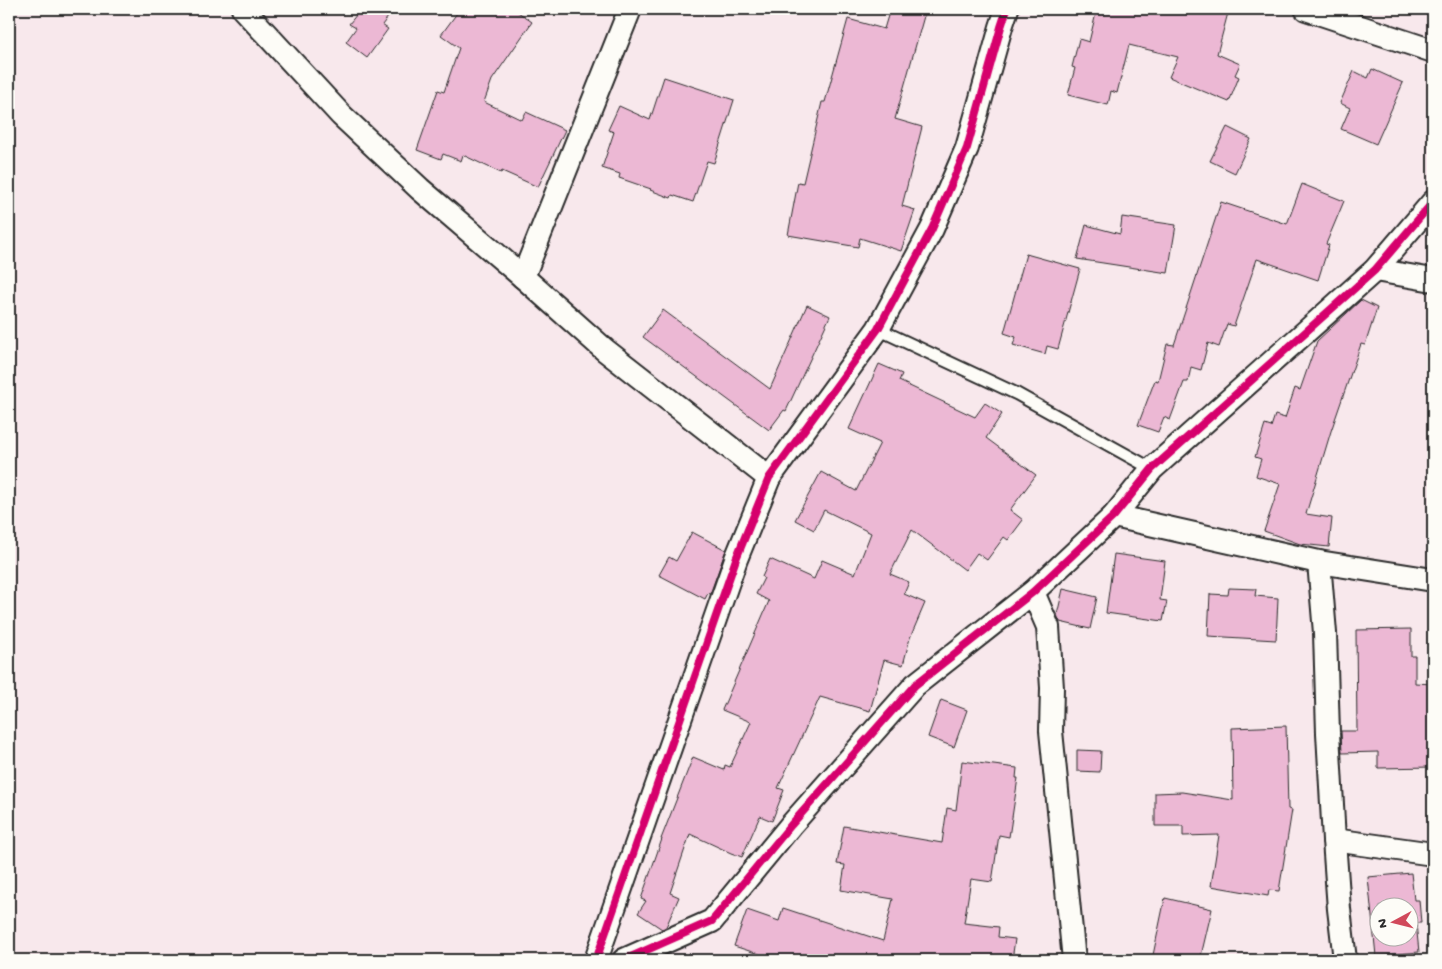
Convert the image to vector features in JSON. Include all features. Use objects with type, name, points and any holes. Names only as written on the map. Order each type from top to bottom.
[{"type":"street","points":[[243,9],[340,115],[420,189],[605,350],[769,478]]},
{"type":"street","points":[[523,277],[630,9]]},
{"type":"street","points":[[596,960],[733,568],[769,478],[878,328],[932,229],[967,148],[1007,9]]},
{"type":"street","points":[[1306,9],[1433,51]]},
{"type":"street","points":[[624,960],[658,954],[712,921],[791,825],[916,685],[1033,592],[1114,516],[1152,469],[1375,270],[1433,202]]},
{"type":"street","points":[[1375,270],[1433,280]]},
{"type":"street","points":[[1114,516],[1319,562],[1433,580]]},
{"type":"street","points":[[1319,562],[1325,633],[1334,840],[1345,960]]},
{"type":"street","points":[[1033,592],[1048,627],[1052,688],[1051,732],[1074,960]]},
{"type":"street","points":[[1334,840],[1433,854]]},
{"type":"lane","points":[[878,328],[1017,394],[1152,469]]},
{"type":"building","points":[[361,9],[394,9],[382,25],[388,29],[367,58],[346,42],[356,28],[349,24]]},
{"type":"building","points":[[460,9],[514,9],[532,22],[492,80],[484,102],[522,120],[526,112],[565,130],[538,187],[502,171],[501,173],[463,155],[461,161],[443,154],[441,159],[417,150],[438,90],[444,92],[459,48],[441,35]]},
{"type":"building","points":[[890,9],[926,9],[895,119],[922,127],[902,206],[915,210],[901,251],[860,238],[858,247],[788,235],[798,182],[803,183],[822,102],[825,102],[848,19],[884,29]]},
{"type":"building","points":[[1097,9],[1229,9],[1217,54],[1240,64],[1235,75],[1239,77],[1229,102],[1169,77],[1178,57],[1129,45],[1117,93],[1111,91],[1108,105],[1068,95],[1075,68],[1072,67],[1079,39],[1089,42]]},
{"type":"building","points":[[1372,69],[1403,83],[1376,144],[1341,129],[1350,108],[1340,103],[1354,71],[1368,78]]},
{"type":"building","points":[[664,77],[734,100],[714,163],[707,161],[693,202],[672,195],[671,198],[619,178],[620,174],[602,168],[614,132],[608,130],[619,106],[650,120]]},
{"type":"building","points":[[1227,127],[1251,139],[1235,173],[1210,161]]},
{"type":"building","points":[[1302,184],[1344,201],[1326,244],[1329,245],[1318,280],[1257,259],[1234,326],[1227,324],[1219,347],[1208,343],[1201,370],[1191,367],[1188,382],[1184,382],[1170,420],[1164,417],[1158,432],[1138,425],[1155,380],[1158,381],[1167,344],[1174,345],[1221,202],[1287,224]]},
{"type":"building","points":[[1122,217],[1176,225],[1168,273],[1077,259],[1086,225],[1120,234]]},
{"type":"building","points":[[1026,254],[1080,269],[1058,349],[1047,346],[1045,354],[1013,345],[1016,337],[1004,333]]},
{"type":"building","points":[[1361,300],[1377,308],[1365,345],[1361,344],[1331,431],[1306,514],[1332,518],[1329,547],[1300,544],[1264,531],[1280,484],[1256,476],[1261,459],[1255,457],[1265,425],[1271,427],[1275,415],[1285,418],[1295,388],[1300,390],[1317,341]]},
{"type":"building","points":[[807,305],[830,316],[786,411],[784,410],[769,430],[643,337],[663,310],[770,389]]},
{"type":"building","points":[[879,364],[902,374],[899,381],[975,417],[985,403],[1002,414],[986,438],[1036,475],[1010,510],[1023,520],[1008,540],[1004,537],[987,560],[977,553],[965,570],[912,530],[890,574],[909,582],[904,594],[925,603],[910,638],[903,665],[884,660],[870,711],[820,697],[778,788],[784,790],[772,821],[760,816],[742,857],[690,834],[670,893],[679,897],[666,927],[662,929],[638,913],[646,901],[641,899],[661,839],[693,757],[724,770],[725,765],[730,767],[751,722],[722,710],[769,601],[756,594],[770,559],[814,579],[822,560],[855,574],[871,533],[824,510],[814,530],[795,520],[821,472],[856,491],[880,443],[849,429]]},
{"type":"building","points":[[692,532],[726,550],[710,594],[708,593],[705,599],[659,575],[669,557],[676,561]]},
{"type":"building","points":[[1114,554],[1165,561],[1160,600],[1167,601],[1163,621],[1106,613]]},
{"type":"building","points":[[1229,588],[1256,589],[1255,596],[1278,598],[1276,640],[1208,636],[1210,594],[1228,595]]},
{"type":"building","points":[[1063,589],[1097,597],[1090,629],[1060,622],[1057,615]]},
{"type":"building","points":[[1411,629],[1411,656],[1415,656],[1415,683],[1433,684],[1433,767],[1378,768],[1378,752],[1342,753],[1341,731],[1357,731],[1356,630]]},
{"type":"building","points":[[941,700],[967,710],[954,747],[928,737]]},
{"type":"building","points":[[1286,726],[1288,809],[1292,810],[1279,891],[1269,890],[1268,896],[1211,886],[1219,835],[1183,836],[1183,826],[1155,826],[1155,793],[1182,792],[1233,800],[1232,728]]},
{"type":"building","points":[[1077,750],[1101,751],[1100,772],[1077,771]]},
{"type":"building","points":[[962,761],[1017,768],[1016,778],[1018,778],[1009,837],[999,835],[992,882],[971,879],[964,923],[999,927],[998,937],[1015,939],[1012,960],[777,960],[734,946],[747,910],[779,921],[783,908],[883,941],[893,899],[841,890],[845,865],[837,864],[844,826],[942,843],[947,808],[956,810]]},
{"type":"building","points":[[1411,873],[1414,896],[1370,897],[1368,877]]},
{"type":"building","points":[[1165,898],[1212,909],[1200,960],[1152,960]]},
{"type":"building","points":[[1375,946],[1418,946],[1419,952],[1376,956]]},
{"type":"cycle path","points":[[596,960],[736,559],[769,478],[878,329],[932,229],[967,148],[1007,9]]},
{"type":"cycle path","points":[[624,960],[712,921],[791,825],[915,685],[1033,592],[1114,516],[1152,469],[1375,270],[1433,202]]}]
